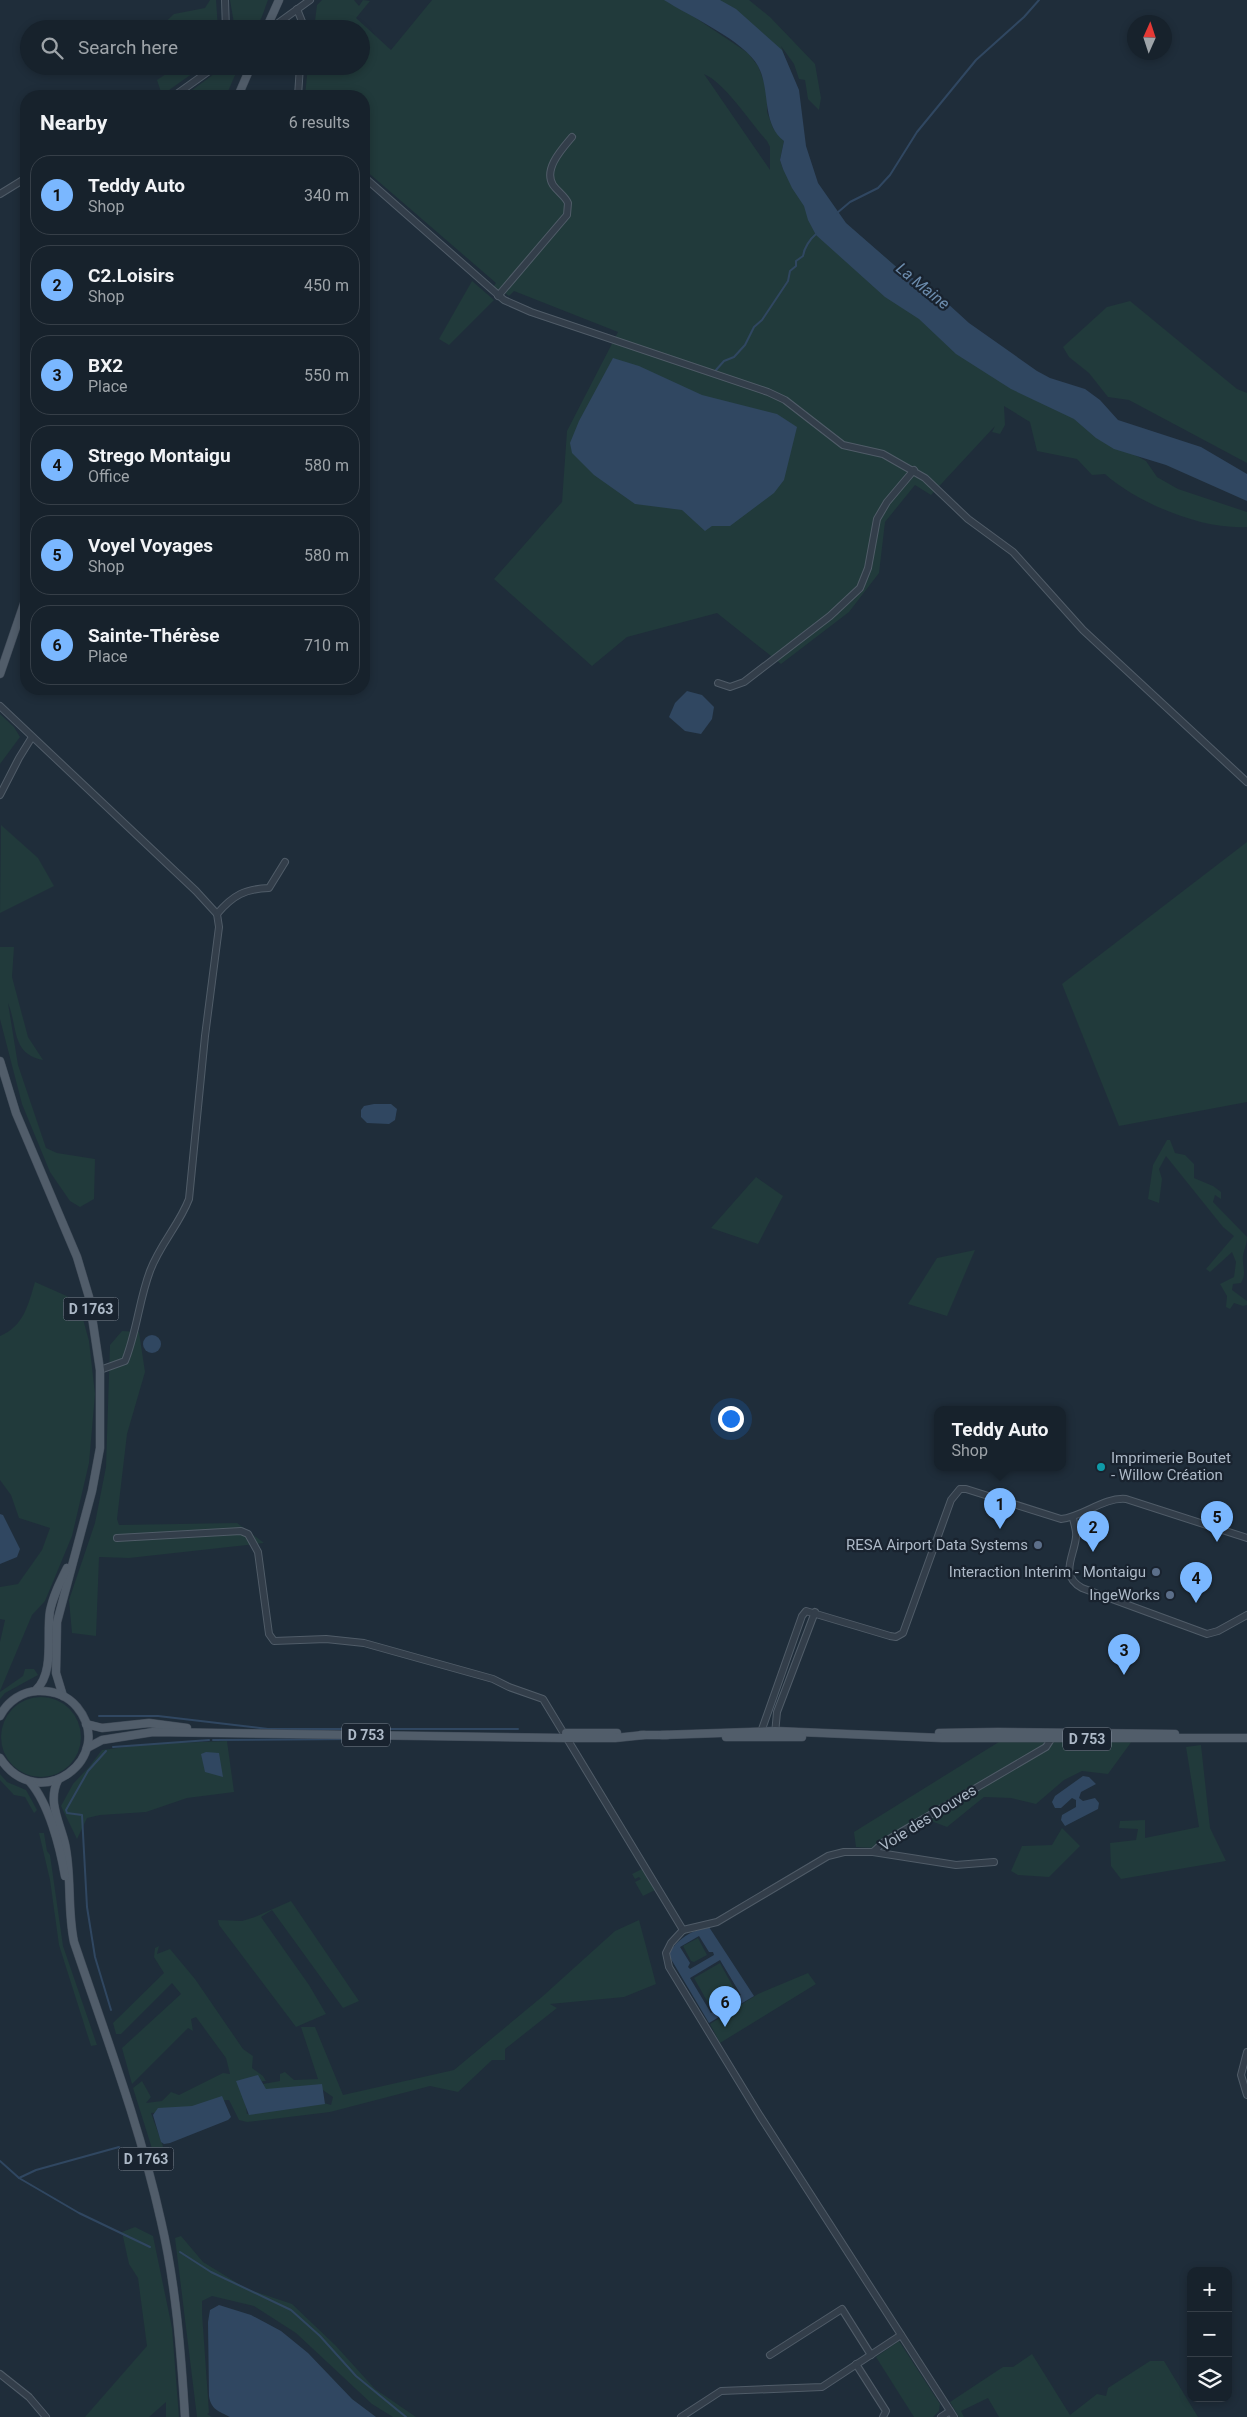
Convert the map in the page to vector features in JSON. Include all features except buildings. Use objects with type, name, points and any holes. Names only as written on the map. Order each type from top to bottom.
[{"type":"main road","points":[[271,20],[278,0]]},
{"type":"main road","points":[[240,90],[246,75]]},
{"type":"main road","points":[[0,674],[20,616]]},
{"type":"main road","name":"D 1763","points":[[0,1061],[16,1113],[77,1257],[89,1297],[100,1370],[100,1448],[92,1491],[57,1622],[56,1673],[63,1696]]},
{"type":"main road","name":"D 1763","points":[[36,1690],[42,1684],[46,1670],[50,1608],[79,1541]]},
{"type":"main road","points":[[0,1716],[11,1701],[22,1694],[36,1690],[50,1691],[63,1696],[82,1713],[86,1724],[87,1748],[80,1764],[69,1774],[58,1780],[43,1783],[30,1782],[17,1776],[7,1768],[0,1758]]},
{"type":"main road","name":"D 753","points":[[86,1724],[102,1728],[160,1724],[224,1734]]},
{"type":"main road","name":"D 753","points":[[87,1748],[102,1740],[138,1733],[182,1732],[508,1736],[774,1734],[1247,1737]]},
{"type":"main road","name":"D 753","points":[[662,1735],[761,1732],[774,1734]]},
{"type":"main road","name":"D 1763","points":[[58,1780],[53,1796],[53,1805],[66,1846],[70,1910]]},
{"type":"main road","name":"D 1763","points":[[30,1782],[41,1798],[58,1844],[74,1942],[143,2148],[162,2224],[174,2296],[185,2417]]},
{"type":"street","points":[[225,0],[226,20]]},
{"type":"street","points":[[281,20],[310,0]]},
{"type":"street","points":[[296,10],[301,20]]},
{"type":"street","points":[[182,90],[203,75]]},
{"type":"street","points":[[298,90],[299,75]]},
{"type":"street","points":[[498,296],[567,215],[568,203],[552,182],[551,172],[558,154],[572,136]]},
{"type":"street","points":[[0,194],[20,182]]},
{"type":"street","points":[[370,182],[498,296],[531,312],[768,392],[784,400],[843,445],[884,454],[914,470],[972,522],[1013,552],[1083,630],[1247,782]]},
{"type":"street","points":[[718,683],[730,687],[744,682],[830,616],[860,588],[868,568],[877,519],[887,502],[914,470]]},
{"type":"street","points":[[0,706],[196,891],[217,914],[218,937],[205,1036],[191,1190],[184,1212],[159,1248],[149,1274],[133,1341],[125,1361],[100,1370]]},
{"type":"street","points":[[0,795],[32,737]]},
{"type":"street","points":[[217,914],[235,894],[248,889],[270,888],[285,862]]},
{"type":"street","points":[[761,1732],[802,1616],[806,1611],[815,1612],[890,1636],[896,1637],[903,1633],[951,1500],[960,1489],[1055,1518],[1073,1518],[1111,1500],[1126,1500],[1247,1538]]},
{"type":"street","points":[[1073,1518],[1077,1536],[1070,1559],[1069,1572],[1073,1581],[1082,1588],[1207,1634],[1218,1631],[1247,1615]]},
{"type":"street","points":[[117,1538],[241,1531],[248,1534],[258,1552],[269,1634],[274,1641],[326,1639],[364,1643],[493,1679],[543,1699],[683,1930],[671,1943],[666,1953],[669,1967],[760,2116],[952,2414],[942,2417]]},
{"type":"street","points":[[774,1734],[777,1712],[815,1612]]},
{"type":"street","name":"Voie des Douves","points":[[683,1930],[716,1922],[828,1856],[844,1852],[873,1852],[884,1842],[1046,1747],[1053,1736]]},
{"type":"street","points":[[873,1852],[956,1865],[994,1862]]},
{"type":"street","points":[[1247,2052],[1241,2075],[1247,2096]]},
{"type":"street","points":[[770,2355],[842,2309],[871,2355]]},
{"type":"street","points":[[681,2417],[721,2391],[822,2387],[901,2335]]},
{"type":"street","points":[[856,2364],[886,2410],[884,2417]]},
{"type":"street","points":[[0,2374],[29,2397],[46,2417]]},
{"type":"green space","points":[[210,0],[216,0],[217,20],[168,20],[174,14],[205,8]]},
{"type":"green space","points":[[230,0],[268,0],[260,20],[233,20]]},
{"type":"green space","points":[[322,0],[354,0],[359,6],[363,0],[370,1],[356,18],[358,20],[315,20],[317,5]]},
{"type":"green space","points":[[432,0],[669,0],[748,53],[758,66],[767,89],[767,112],[773,128],[784,141],[780,160],[783,169],[1059,408],[1102,437],[1146,461],[1157,477],[1178,489],[1247,512],[1247,527],[1210,524],[1170,512],[1134,495],[1105,474],[1092,475],[1077,459],[1037,451],[1030,422],[1004,406],[1005,425],[1000,434],[992,432],[995,426],[931,495],[915,485],[885,522],[879,573],[849,612],[781,664],[717,613],[627,637],[592,666],[494,579],[562,502],[567,431],[618,332],[514,291],[509,296],[505,293],[509,289],[502,286],[498,291],[493,287],[496,283],[370,174],[370,90],[306,90],[307,75],[370,75],[370,31],[391,50]],"holes":[[[704,74],[729,94],[767,141],[770,147],[770,170]]]},
{"type":"green space","points":[[719,0],[749,0],[770,17],[815,64],[821,98],[819,110],[808,99],[805,80],[799,79],[794,64],[781,46],[795,86],[790,86]]},
{"type":"green space","points":[[164,75],[190,75],[169,90],[160,90],[157,80]]},
{"type":"green space","points":[[213,75],[235,75],[229,90],[192,90]]},
{"type":"green space","points":[[472,281],[494,300],[449,345],[439,339]]},
{"type":"green space","points":[[1130,301],[1237,389],[1247,393],[1247,463],[1129,400],[1108,397],[1089,373],[1069,357],[1063,347],[1107,307]]},
{"type":"green space","points":[[0,714],[14,727],[20,737],[0,764]]},
{"type":"green space","points":[[1,825],[38,858],[54,886],[0,913]]},
{"type":"green space","points":[[1247,842],[1247,1102],[1119,1126],[1062,984]]},
{"type":"green space","points":[[0,947],[14,947],[12,977],[28,1037],[43,1060],[33,1057],[20,1046],[8,1003],[18,1065],[46,1148],[57,1153],[95,1159],[94,1199],[80,1207],[70,1201],[50,1172],[22,1104],[0,1019]]},
{"type":"green space","points":[[1167,1140],[1170,1140],[1175,1153],[1185,1155],[1194,1164],[1194,1178],[1213,1186],[1221,1192],[1221,1199],[1215,1195],[1213,1202],[1247,1237],[1243,1256],[1243,1279],[1241,1283],[1233,1284],[1232,1290],[1247,1301],[1247,1305],[1243,1306],[1234,1303],[1230,1309],[1226,1307],[1227,1296],[1220,1284],[1234,1277],[1236,1262],[1232,1252],[1210,1272],[1206,1269],[1234,1236],[1223,1227],[1166,1156],[1159,1169],[1162,1179],[1159,1203],[1148,1199],[1153,1165]]},
{"type":"green space","points":[[756,1177],[783,1196],[758,1244],[711,1228]]},
{"type":"green space","points":[[975,1250],[947,1316],[908,1304],[937,1258]]},
{"type":"green space","points":[[35,1282],[78,1301],[89,1341],[95,1394],[89,1463],[72,1536],[45,1601],[32,1615],[0,1691],[0,1642],[5,1620],[0,1619],[0,1587],[18,1584],[42,1550],[50,1528],[19,1518],[11,1495],[0,1480],[0,1336],[15,1327],[20,1321],[27,1307]]},
{"type":"green space","points":[[122,1331],[139,1332],[145,1372],[127,1434],[117,1519],[119,1525],[237,1523],[264,1543],[129,1558],[99,1557],[96,1636],[72,1633],[69,1600],[95,1523],[106,1467],[110,1345]]},
{"type":"green space","points":[[25,1669],[34,1669],[38,1675],[5,1693],[0,1699],[0,1692],[23,1676]]},
{"type":"green space","points":[[41,1697],[56,1700],[69,1709],[78,1722],[81,1737],[78,1752],[69,1765],[56,1774],[41,1777],[26,1774],[13,1765],[4,1752],[1,1737],[4,1722],[13,1709],[26,1700]]},
{"type":"green space","points":[[1002,1740],[1132,1741],[1108,1774],[1082,1771],[1064,1780],[1036,1804],[1011,1798],[984,1797],[947,1827],[931,1821],[874,1848],[856,1847],[854,1832]]},
{"type":"green space","points":[[227,1741],[234,1792],[187,1798],[146,1812],[100,1815],[87,1818],[77,1839],[61,1806],[73,1784],[102,1750],[148,1744]]},
{"type":"green space","points":[[1201,1745],[1210,1828],[1226,1861],[1121,1879],[1111,1866],[1110,1843],[1136,1840],[1138,1829],[1119,1828],[1120,1821],[1145,1820],[1145,1838],[1199,1827],[1186,1747]]},
{"type":"green space","points":[[0,1774],[7,1782],[26,1790],[37,1810],[34,1813],[25,1797],[14,1795],[0,1780]]},
{"type":"green space","points":[[1062,1828],[1080,1846],[1049,1877],[1018,1875],[1011,1871],[1022,1846],[1052,1845]]},
{"type":"green space","points":[[39,1833],[44,1833],[47,1851],[50,1855],[63,1946],[97,2045],[91,2046],[59,1945],[50,1880]]},
{"type":"green space","points":[[642,1869],[655,1890],[643,1896],[635,1882],[641,1879],[639,1877],[635,1879],[632,1874]]},
{"type":"green space","points":[[291,1901],[359,2001],[343,2008],[272,1910],[261,1917],[309,1985],[326,2014],[296,2027],[219,1925],[218,1920],[242,1921]]},
{"type":"green space","points":[[639,1920],[656,1984],[624,1997],[550,2004],[557,2008],[505,2049],[505,2060],[492,2060],[458,2092],[430,2086],[330,2112],[247,2122],[239,2120],[229,2100],[214,2101],[187,2110],[151,2113],[165,2152],[154,2155],[133,2088],[142,2081],[151,2097],[146,2103],[162,2101],[171,2092],[179,2095],[223,2073],[230,2074],[226,2058],[196,2017],[191,2019],[193,2031],[188,2028],[132,2084],[122,2048],[181,1994],[172,1983],[121,2034],[116,2034],[113,2023],[164,1973],[154,1957],[155,1948],[159,1946],[157,1954],[170,1949],[195,1979],[243,2049],[253,2056],[252,2068],[263,2076],[266,2081],[242,2083],[247,2114],[314,2100],[331,2105],[333,2097],[317,2086],[263,2092],[263,2084],[280,2081],[280,2074],[285,2072],[294,2080],[318,2079],[301,2027],[315,2027],[343,2095],[454,2070],[543,1996],[615,1931]]},
{"type":"green space","points":[[698,1938],[707,1955],[694,1962],[691,1961],[683,1946]]},
{"type":"green space","points":[[720,1963],[737,1994],[711,2008],[694,1978]]},
{"type":"green space","points":[[808,1973],[816,1984],[720,2043],[710,2024],[758,1994]]},
{"type":"green space","points":[[135,2227],[153,2236],[172,2328],[179,2417],[166,2417],[166,2402],[149,2417],[85,2417],[147,2346],[138,2278],[129,2264],[122,2232]]},
{"type":"green space","points":[[181,2236],[203,2262],[247,2289],[292,2304],[336,2346],[375,2389],[416,2417],[393,2417],[372,2404],[296,2333],[254,2306],[212,2296],[202,2301],[202,2313],[209,2413],[207,2414],[212,2417],[197,2417],[175,2238]]},
{"type":"green space","points":[[899,2341],[940,2404],[939,2411],[933,2417],[914,2417],[876,2357]]},
{"type":"green space","points":[[1032,2354],[1070,2415],[1097,2394],[1106,2396],[1108,2388],[1150,2361],[1164,2361],[1187,2399],[1187,2402],[1189,2402],[1198,2417],[999,2417],[988,2398],[961,2411],[964,2417],[959,2417],[950,2402],[1003,2367],[1013,2367]]},
{"type":"water","name":"La Maine","points":[[664,0],[720,0],[736,9],[782,50],[799,90],[806,146],[818,183],[846,223],[901,271],[935,292],[969,323],[1037,371],[1050,378],[1085,389],[1100,400],[1118,420],[1201,447],[1247,474],[1247,501],[1166,465],[1114,449],[1096,438],[1074,419],[1011,389],[956,354],[919,319],[885,297],[816,235],[808,220],[804,206],[792,188],[783,169],[780,160],[784,141],[772,125],[762,75],[758,66],[741,47],[729,38]]},
{"type":"water","points":[[613,358],[639,366],[702,395],[777,414],[797,427],[784,480],[774,493],[730,526],[712,526],[705,531],[682,510],[635,504],[594,475],[572,453],[570,443],[579,421]]},
{"type":"water","points":[[687,691],[702,695],[714,707],[712,719],[701,734],[685,731],[669,717],[675,703]]},
{"type":"water","points":[[391,1104],[397,1109],[395,1120],[389,1124],[367,1123],[361,1117],[361,1110],[364,1106]]},
{"type":"water","points":[[152,1335],[158,1338],[161,1344],[158,1350],[152,1353],[146,1350],[143,1344],[146,1338]]},
{"type":"water","points":[[0,1514],[3,1515],[20,1549],[17,1557],[0,1564]]},
{"type":"water","points":[[206,1752],[219,1753],[223,1777],[205,1772],[201,1754]]},
{"type":"water","points":[[1083,1776],[1089,1777],[1096,1784],[1081,1792],[1079,1798],[1083,1801],[1095,1798],[1099,1803],[1098,1809],[1065,1826],[1061,1820],[1062,1815],[1076,1807],[1076,1800],[1072,1798],[1061,1808],[1055,1808],[1052,1802],[1055,1796]]},
{"type":"water","points":[[709,1927],[754,1996],[709,2023],[668,1954],[681,1939]],"holes":[[[699,1936],[709,1952],[713,1952],[714,1955],[690,1969],[688,1967],[690,1963],[680,1947]],[[720,1960],[741,1995],[711,2013],[690,1978]]]},
{"type":"water","points":[[258,2075],[266,2089],[322,2084],[325,2104],[249,2115],[236,2081]]},
{"type":"water","points":[[222,2096],[231,2117],[228,2120],[170,2143],[164,2144],[161,2142],[153,2115],[158,2108],[192,2106]]},
{"type":"water","points":[[219,2305],[251,2315],[281,2331],[308,2353],[352,2399],[376,2417],[230,2417],[216,2410],[209,2396],[208,2322],[210,2310]]},
{"type":"waterway","points":[[837,213],[850,202],[878,188],[890,175],[917,132],[976,60],[1024,17],[1039,0]]},
{"type":"waterway","points":[[716,370],[724,361],[734,357],[745,345],[754,327],[762,320],[788,281],[790,271],[796,266],[796,261],[803,256],[808,244],[816,234]]},
{"type":"waterway","points":[[99,1716],[158,1716],[268,1729],[518,1729]]},
{"type":"waterway","points":[[213,1740],[350,1739]]},
{"type":"waterway","points":[[113,1747],[209,1740]]},
{"type":"waterway","points":[[106,1751],[88,1771],[66,1810],[67,1813],[82,1815],[87,1907],[95,1957],[111,2010]]},
{"type":"waterway","points":[[0,2161],[19,2178],[36,2170],[119,2147]]},
{"type":"waterway","points":[[19,2178],[79,2213],[150,2247]]},
{"type":"waterway","points":[[180,2252],[211,2272],[291,2310],[320,2336],[356,2376],[406,2417]]},
{"type":"place","name":"Imprimerie Boutet - Willow Création","points":[[1101,1467]]},
{"type":"place","name":"Teddy Auto","points":[[1000,1529]]},
{"type":"place","name":"Voyel Voyages","points":[[1217,1542]]},
{"type":"place","name":"RESA Airport Data Systems","points":[[1038,1545]]},
{"type":"place","name":"C2.Loisirs","points":[[1093,1552]]},
{"type":"place","name":"Interaction Interim - Montaigu","points":[[1156,1572]]},
{"type":"place","name":"IngeWorks","points":[[1170,1595]]},
{"type":"place","name":"Strego Montaigu","points":[[1196,1603]]},
{"type":"place","name":"BX2","points":[[1124,1675]]},
{"type":"place","name":"Sainte-Thérèse","points":[[725,2027]]}]
